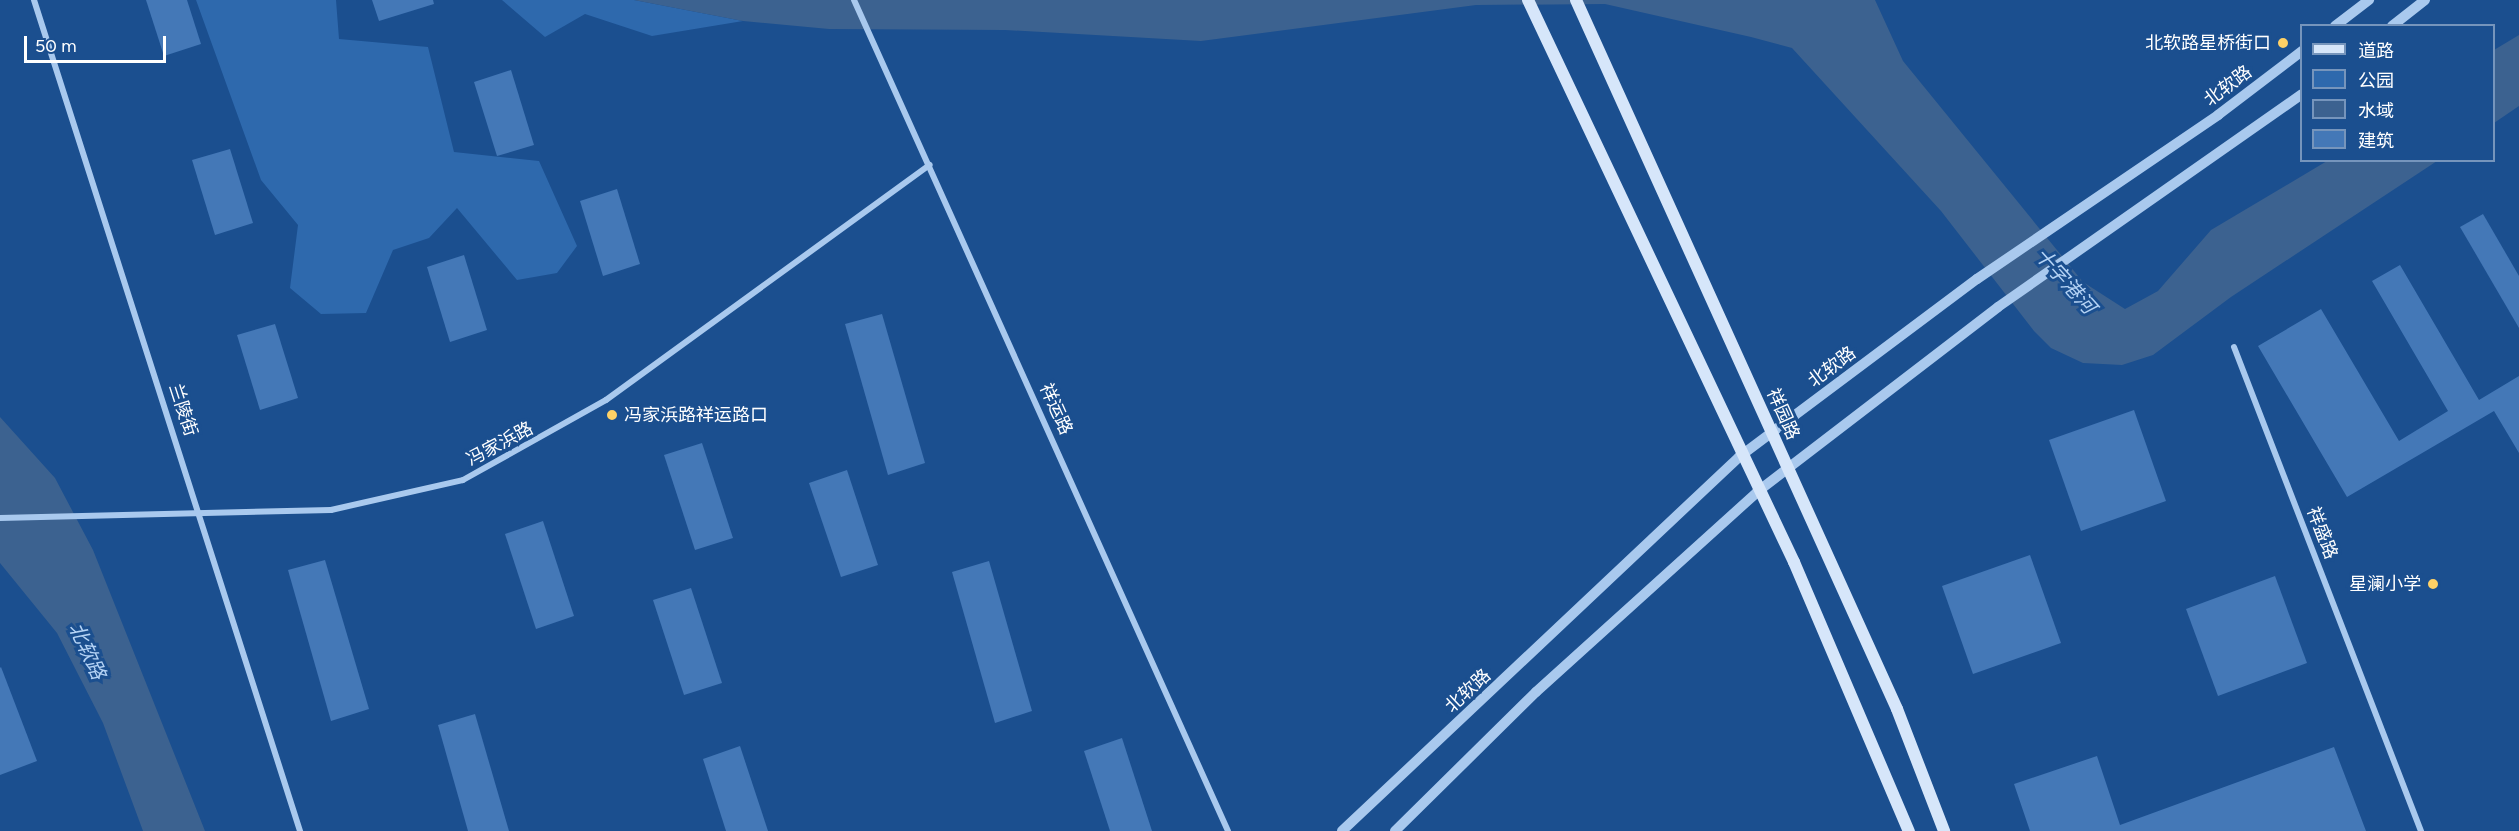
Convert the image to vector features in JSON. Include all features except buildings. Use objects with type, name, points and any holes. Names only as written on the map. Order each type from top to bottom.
[{"type":"main road","points":[[1528,0],[1739,457],[1794,562],[1909,831]]},
{"type":"main road","name":"祥园路","points":[[1576,0],[1897,709],[1944,831]]},
{"type":"street","name":"兰陵街","points":[[34,0],[201,513],[300,831]]},
{"type":"street","name":"祥运路","points":[[854,0],[1228,831]]},
{"type":"street","points":[[2339,24],[2369,0]]},
{"type":"street","points":[[2395,24],[2426,0]]},
{"type":"street","name":"北软路","points":[[1342,831],[1739,457],[1977,279],[2300,52]]},
{"type":"street","points":[[1395,831],[1536,692],[1757,492],[1998,307],[2300,95]]},
{"type":"street","name":"冯家浜路","points":[[0,518],[331,510],[463,480],[606,400],[930,165]]},
{"type":"street","name":"祥盛路","points":[[2234,347],[2421,831]]},
{"type":"green space","points":[[196,0],[336,0],[339,39],[428,47],[454,152],[539,161],[577,246],[557,273],[517,280],[457,208],[429,238],[393,250],[366,313],[321,314],[290,288],[298,225],[261,180]]},
{"type":"green space","points":[[502,0],[634,0],[743,21],[652,36],[585,14],[545,37]]},
{"type":"water","name":"十字港河","points":[[634,0],[1875,0],[1903,61],[2083,282],[2125,309],[2158,291],[2211,230],[2325,162],[2435,162],[2231,297],[2153,355],[2122,365],[2083,363],[2051,348],[2034,331],[1941,211],[1792,48],[1751,37],[1605,4],[1476,5],[1201,41],[1005,30],[829,29],[743,21]]},
{"type":"water","points":[[2519,35],[2519,106],[2495,122],[2495,49]]},
{"type":"water","points":[[0,417],[55,478],[93,550],[205,831],[143,831],[103,723],[57,633],[0,563]]},
{"type":"place","name":"北软路星桥街口","points":[[2283,43]]},
{"type":"place","name":"冯家浜路祥运路口","points":[[612,415]]},
{"type":"place","name":"星澜小学","points":[[2433,584]]}]
